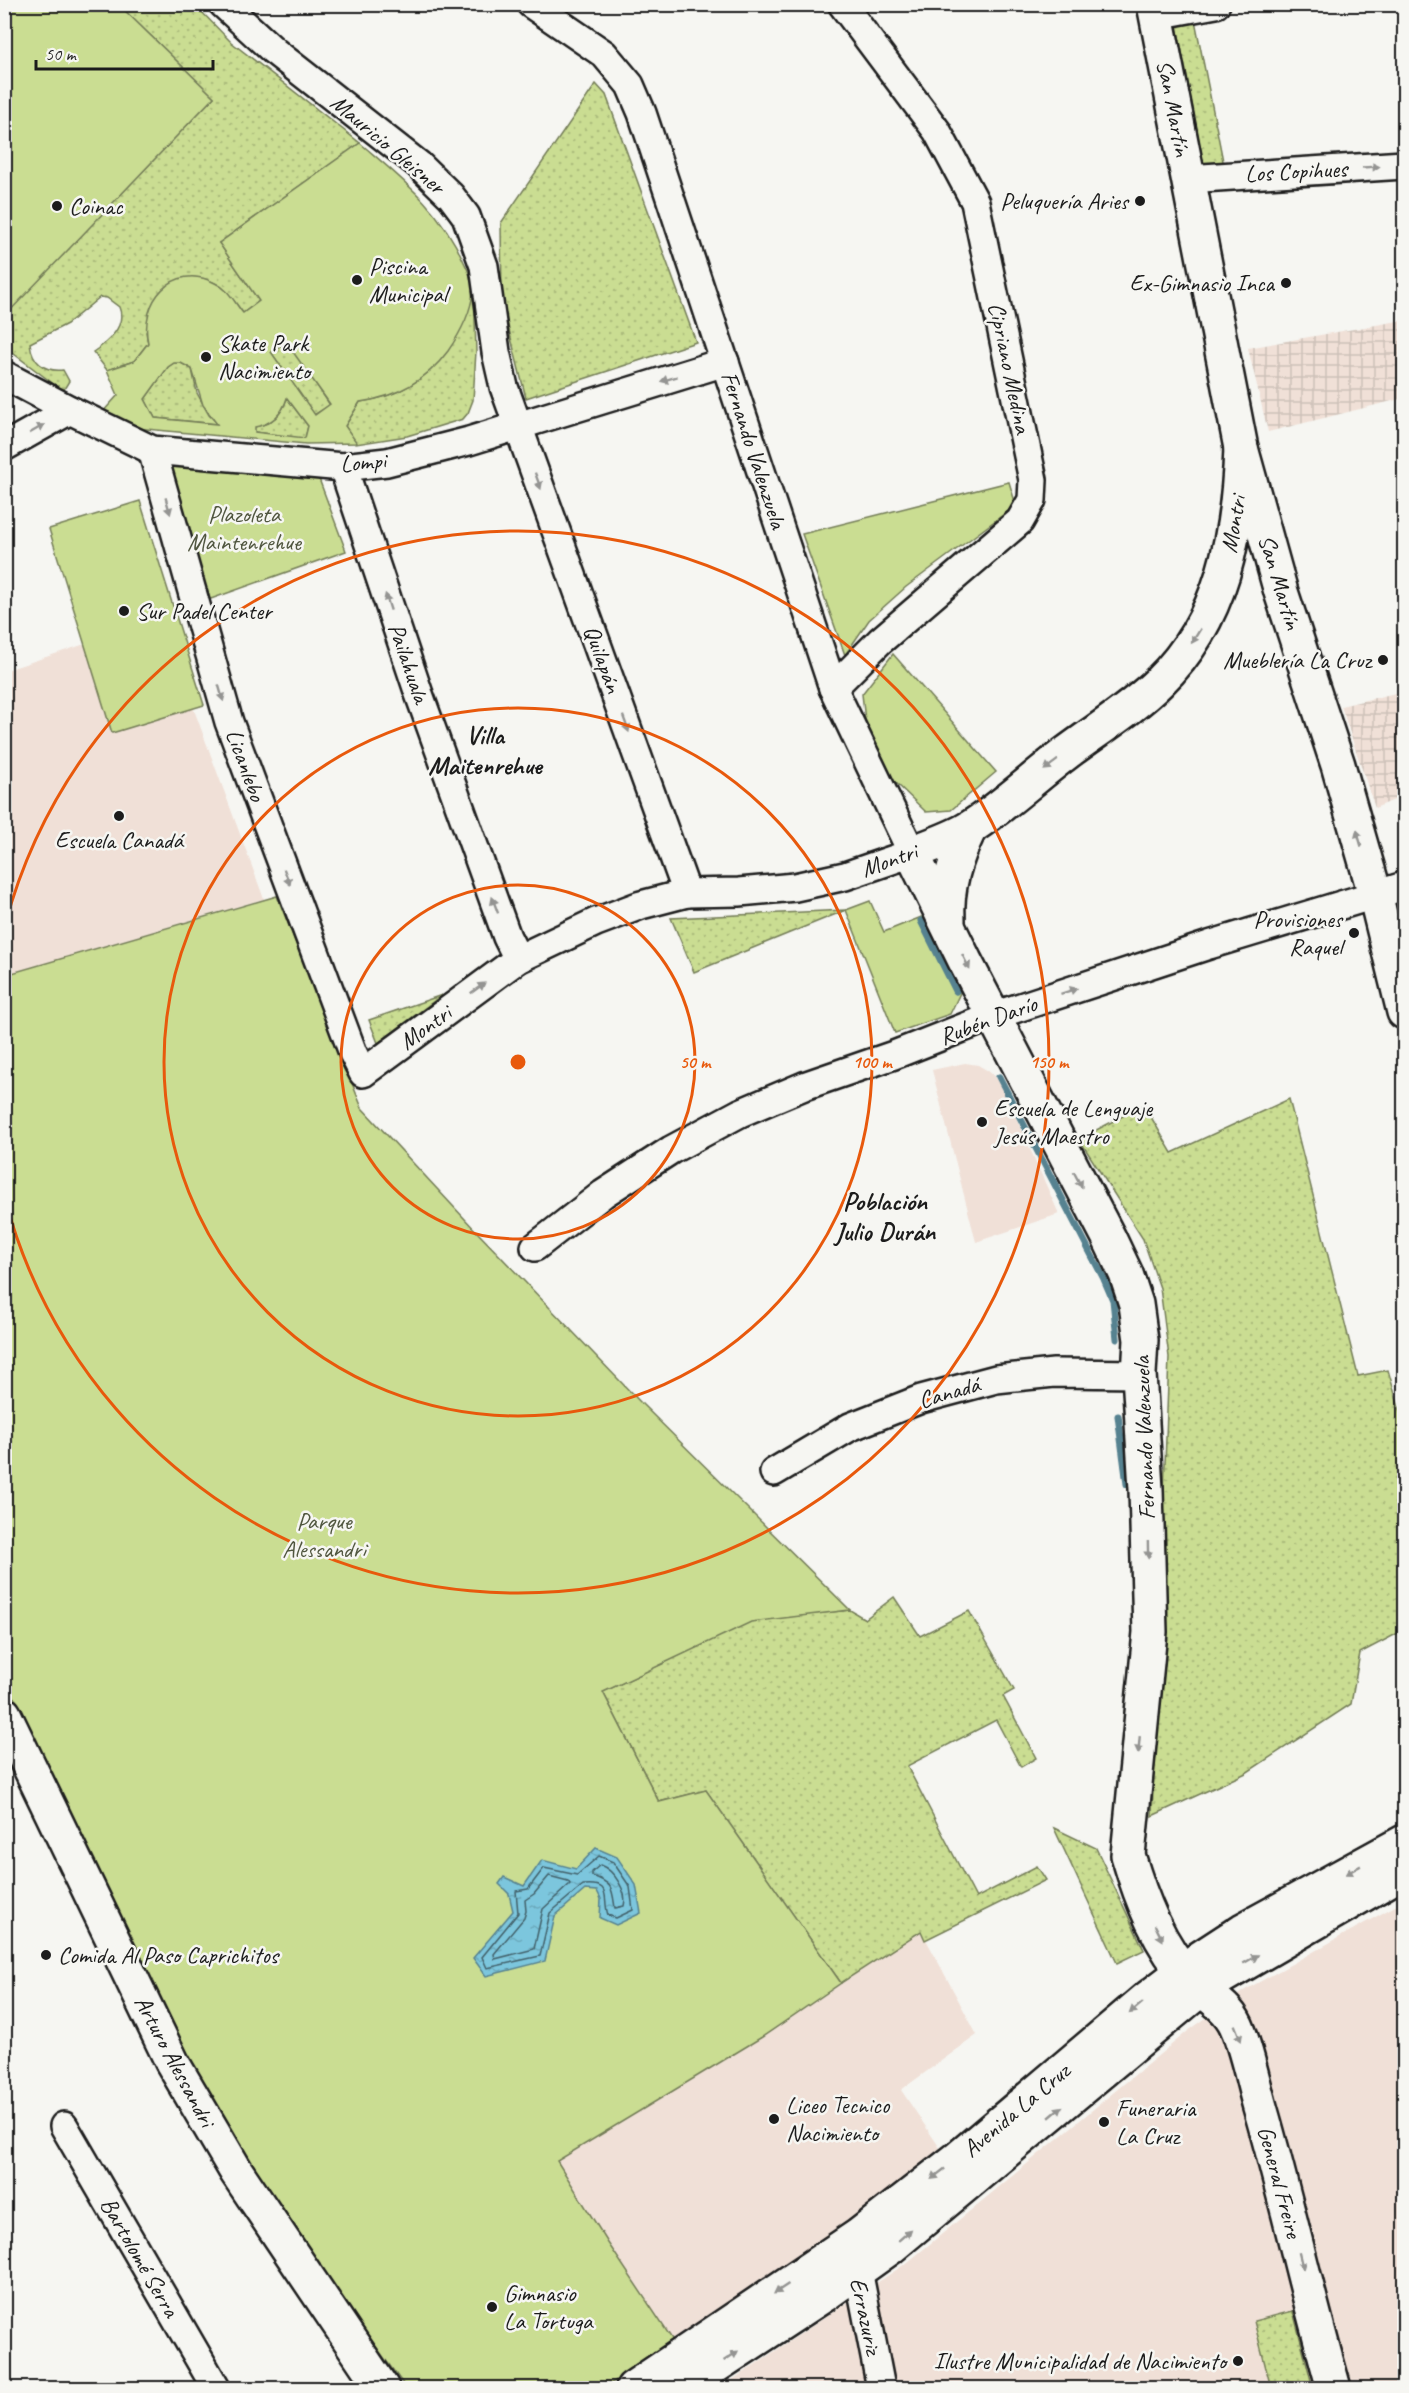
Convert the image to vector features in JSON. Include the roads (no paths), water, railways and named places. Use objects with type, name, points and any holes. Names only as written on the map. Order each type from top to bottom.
[{"type":"street","name":"Mauricio Gleisner","points":[[223,4],[274,51],[418,164],[451,196],[466,216],[484,266],[496,352],[504,387],[518,426]]},
{"type":"street","name":"Fernando Valenzuela","points":[[531,4],[604,54],[630,85],[646,124],[833,688],[993,1016],[1126,1274],[1136,1304],[1141,1340],[1139,1374],[1146,1489],[1150,1632],[1128,1855],[1135,1880],[1167,1950],[1191,1979]]},
{"type":"street","name":"Cipriano Medina","points":[[833,688],[880,641],[1020,521],[1032,500],[1034,480],[975,202],[937,131],[842,4]]},
{"type":"street","points":[[1155,10],[1216,4]]},
{"type":"street","name":"San Martín","points":[[1155,10],[1242,448],[1281,592],[1338,765],[1390,890],[1404,1012]]},
{"type":"street","name":"Los Copihues","points":[[1187,179],[1404,165]]},
{"type":"street","name":"Lompi","points":[[4,375],[152,450],[343,467],[387,462],[518,426],[725,362]]},
{"type":"street","points":[[4,447],[70,410]]},
{"type":"street","name":"Quilapán","points":[[518,426],[687,893]]},
{"type":"street","name":"Montri","points":[[363,1073],[518,959],[596,922],[687,893],[739,892],[795,887],[845,876],[912,853],[970,828],[1157,684],[1187,650],[1201,629],[1221,584],[1234,535],[1240,492],[1242,448]]},
{"type":"street","name":"Licanlebo","points":[[152,450],[229,722],[353,1053],[363,1073]]},
{"type":"street","name":"Pailahuala","points":[[343,467],[419,694],[507,937],[518,959]]},
{"type":"street","points":[[1221,584],[1229,576],[1251,572],[1268,578],[1281,592]]},
{"type":"street","name":"Fernando Valenzuela","points":[[948,925],[947,903],[950,879],[957,856],[970,828]]},
{"type":"street","name":"Rubén Darío","points":[[535,1247],[623,1182],[671,1150],[740,1113],[804,1086],[894,1055],[993,1016],[1209,945],[1390,890]]},
{"type":"street","name":"Canadá","points":[[774,1472],[850,1427],[921,1399],[1008,1378],[1054,1373],[1139,1374]]},
{"type":"street","name":"Arturo Alessandri","points":[[4,1714],[172,2062],[236,2171],[382,2388]]},
{"type":"street","name":"Avenida La Cruz","points":[[633,2388],[850,2258],[891,2247],[1243,1930],[1404,1842]]},
{"type":"street","name":"Avenida La Cruz","points":[[1191,1979],[1404,1871]]},
{"type":"street","name":"General Freire","points":[[1191,1979],[1215,1998],[1239,2031],[1269,2136],[1334,2388]]},
{"type":"street","name":"Bartolomé Serra","points":[[64,2126],[216,2388]]},
{"type":"street","name":"Avenida La Cruz","points":[[682,2388],[850,2258]]},
{"type":"street","name":"Errazuriz","points":[[850,2258],[881,2388]]},
{"type":"water","points":[[596,1848],[617,1857],[636,1885],[641,1913],[616,1925],[600,1918],[601,1899],[597,1891],[585,1890],[555,1916],[545,1961],[486,1976],[473,1958],[513,1911],[509,1894],[499,1884],[504,1877],[524,1886],[542,1860],[576,1869]]},
{"type":"waterway","points":[[921,921],[956,991]]},
{"type":"waterway","points":[[999,1077],[1104,1279],[1113,1300],[1117,1339]]},
{"type":"waterway","points":[[1118,1416],[1127,1484]]},
{"type":"place","name":"Peluquería Aries","points":[[1140,201]]},
{"type":"place","name":"Coinac","points":[[57,206]]},
{"type":"place","name":"Piscina Municipal","points":[[357,280]]},
{"type":"place","name":"Ex-Gimnasio Inca","points":[[1286,283]]},
{"type":"place","name":"Skate Park Nacimiento","points":[[206,357]]},
{"type":"place","name":"Sur Padel Center","points":[[124,611]]},
{"type":"place","name":"Mueblería La Cruz","points":[[1383,660]]},
{"type":"place","name":"Escuela Canadá","points":[[119,816]]},
{"type":"place","name":"Provisiones Raquel","points":[[1354,933]]},
{"type":"place","name":"Escuela de Lenguaje Jesús Maestro","points":[[982,1122]]},
{"type":"place","name":"Comida Al Paso Caprichitos","points":[[46,1955]]},
{"type":"place","name":"Liceo Tecnico Nacimiento","points":[[774,2119]]},
{"type":"place","name":"Funeraria La Cruz","points":[[1104,2122]]},
{"type":"place","name":"Gimnasio La Tortuga","points":[[492,2307]]},
{"type":"place","name":"Ilustre Municipalidad de Nacimiento","points":[[1238,2361]]},
{"type":"district","name":"Villa Maitenrehue","points":[[485,750]]},
{"type":"district","name":"Población Julio Durán","points":[[885,1216]]},
{"type":"park label","name":"Plazoleta Maintenrehue","points":[[244,528]]},
{"type":"park label","name":"Parque Alessandri","points":[[324,1535]]}]
